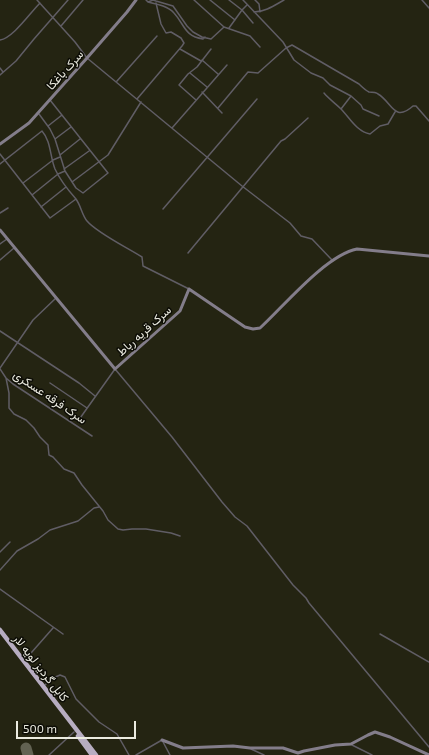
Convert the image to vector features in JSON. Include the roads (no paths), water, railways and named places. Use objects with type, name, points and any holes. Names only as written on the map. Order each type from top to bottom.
[{"type":"highway","name":"کابل گردیز لویه لار","points":[[0,630],[96,755]]},
{"type":"highway","name":"کابل گردیز لویه لار","points":[[0,635],[92,755]]},
{"type":"street","points":[[37,0],[61,26],[87,58],[242,186],[290,223],[301,236],[312,239],[332,260]]},
{"type":"street","points":[[0,75],[16,61],[68,0]]},
{"type":"street","points":[[61,26],[83,0]]},
{"type":"street","name":"سرک باغکا","points":[[0,144],[29,123],[136,0]]},
{"type":"street","points":[[146,0],[148,2],[156,3],[169,8],[184,28],[195,38],[203,39],[205,37]]},
{"type":"street","points":[[148,2],[156,0],[173,6],[193,32],[210,39],[224,27]]},
{"type":"street","points":[[194,0],[224,27],[250,36],[260,47]]},
{"type":"street","points":[[210,0],[235,20]]},
{"type":"street","points":[[229,0],[242,10],[253,23]]},
{"type":"street","points":[[243,0],[273,30],[294,60],[311,73],[323,78],[330,85],[350,96],[361,105],[363,109],[379,116]]},
{"type":"street","points":[[255,0],[260,7],[260,12]]},
{"type":"street","points":[[254,12],[260,12],[284,0]]},
{"type":"street","points":[[422,0],[429,8]]},
{"type":"street","points":[[0,40],[6,40],[40,3]]},
{"type":"street","points":[[137,99],[184,43],[180,38],[171,32],[166,33],[161,24],[156,3]]},
{"type":"street","points":[[229,28],[242,10],[248,5]]},
{"type":"street","points":[[117,82],[156,36]]},
{"type":"street","points":[[218,108],[248,72],[258,73],[292,44],[359,84],[366,90],[377,93],[395,112],[401,113],[407,111],[412,106],[416,106],[429,121]]},
{"type":"street","points":[[180,49],[202,61],[218,74]]},
{"type":"street","points":[[196,100],[179,86],[211,49]]},
{"type":"street","points":[[172,128],[227,65]]},
{"type":"street","points":[[0,68],[3,72]]},
{"type":"street","points":[[190,73],[207,87]]},
{"type":"street","points":[[202,92],[222,113]]},
{"type":"street","points":[[324,93],[352,122],[366,133],[370,134],[380,126],[388,124],[395,112]]},
{"type":"street","points":[[341,109],[350,96]]},
{"type":"street","points":[[163,209],[257,99]]},
{"type":"street","points":[[38,113],[48,126],[55,139],[65,170],[76,188],[83,193],[108,173],[50,100]]},
{"type":"street","points":[[72,182],[108,156],[141,102]]},
{"type":"street","points":[[48,126],[62,116]]},
{"type":"street","points":[[188,252],[281,141],[308,118]]},
{"type":"street","points":[[55,139],[71,127]]},
{"type":"street","points":[[0,164],[42,131],[48,140],[58,174],[76,199],[87,221],[142,256],[143,266],[189,289],[231,319],[244,327],[253,330],[260,328],[332,260],[349,251],[357,249],[429,256]]},
{"type":"street","points":[[23,183],[60,156],[80,139]]},
{"type":"street","points":[[32,195],[89,150]]},
{"type":"street","points":[[0,154],[50,218],[76,199]]},
{"type":"street","points":[[41,207],[66,187]]},
{"type":"street","points":[[0,213],[8,208]]},
{"type":"street","name":"سرک قریه رباط","points":[[0,230],[115,369],[180,311],[189,289]]},
{"type":"street","points":[[0,244],[7,239]]},
{"type":"street","points":[[0,260],[14,248]]},
{"type":"street","points":[[0,368],[33,320],[56,298]]},
{"type":"street","points":[[0,331],[79,383],[95,396]]},
{"type":"street","name":"سرک فرقه عسکری","points":[[0,368],[6,378],[13,384],[92,436]]},
{"type":"street","points":[[78,421],[115,369],[172,437],[222,502],[235,517],[247,526],[293,585],[306,598],[429,747]]},
{"type":"street","points":[[6,378],[9,394],[9,408],[14,414],[26,420],[34,428],[48,445],[49,455],[53,457],[64,469],[74,473],[114,526],[120,530],[146,529],[180,536]]},
{"type":"street","points":[[50,382],[87,408]]},
{"type":"street","points":[[0,570],[17,552],[50,530],[78,521],[94,508],[99,507]]},
{"type":"street","points":[[0,552],[10,542]]},
{"type":"street","points":[[0,589],[63,634]]},
{"type":"street","points":[[24,661],[53,628]]},
{"type":"street","points":[[380,634],[429,662]]},
{"type":"street","points":[[44,686],[52,679],[60,675],[65,677],[76,700],[99,722],[117,734],[129,755]]},
{"type":"street","points":[[49,755],[74,732]]},
{"type":"street","points":[[162,740],[183,748],[233,746],[250,748],[283,748],[298,753],[304,750],[351,744],[375,732],[390,737],[429,755]]},
{"type":"street","points":[[162,740],[170,755]]},
{"type":"street","points":[[136,755],[162,740]]},
{"type":"street","points":[[351,744],[372,755]]},
{"type":"street","points":[[250,748],[264,755]]}]
